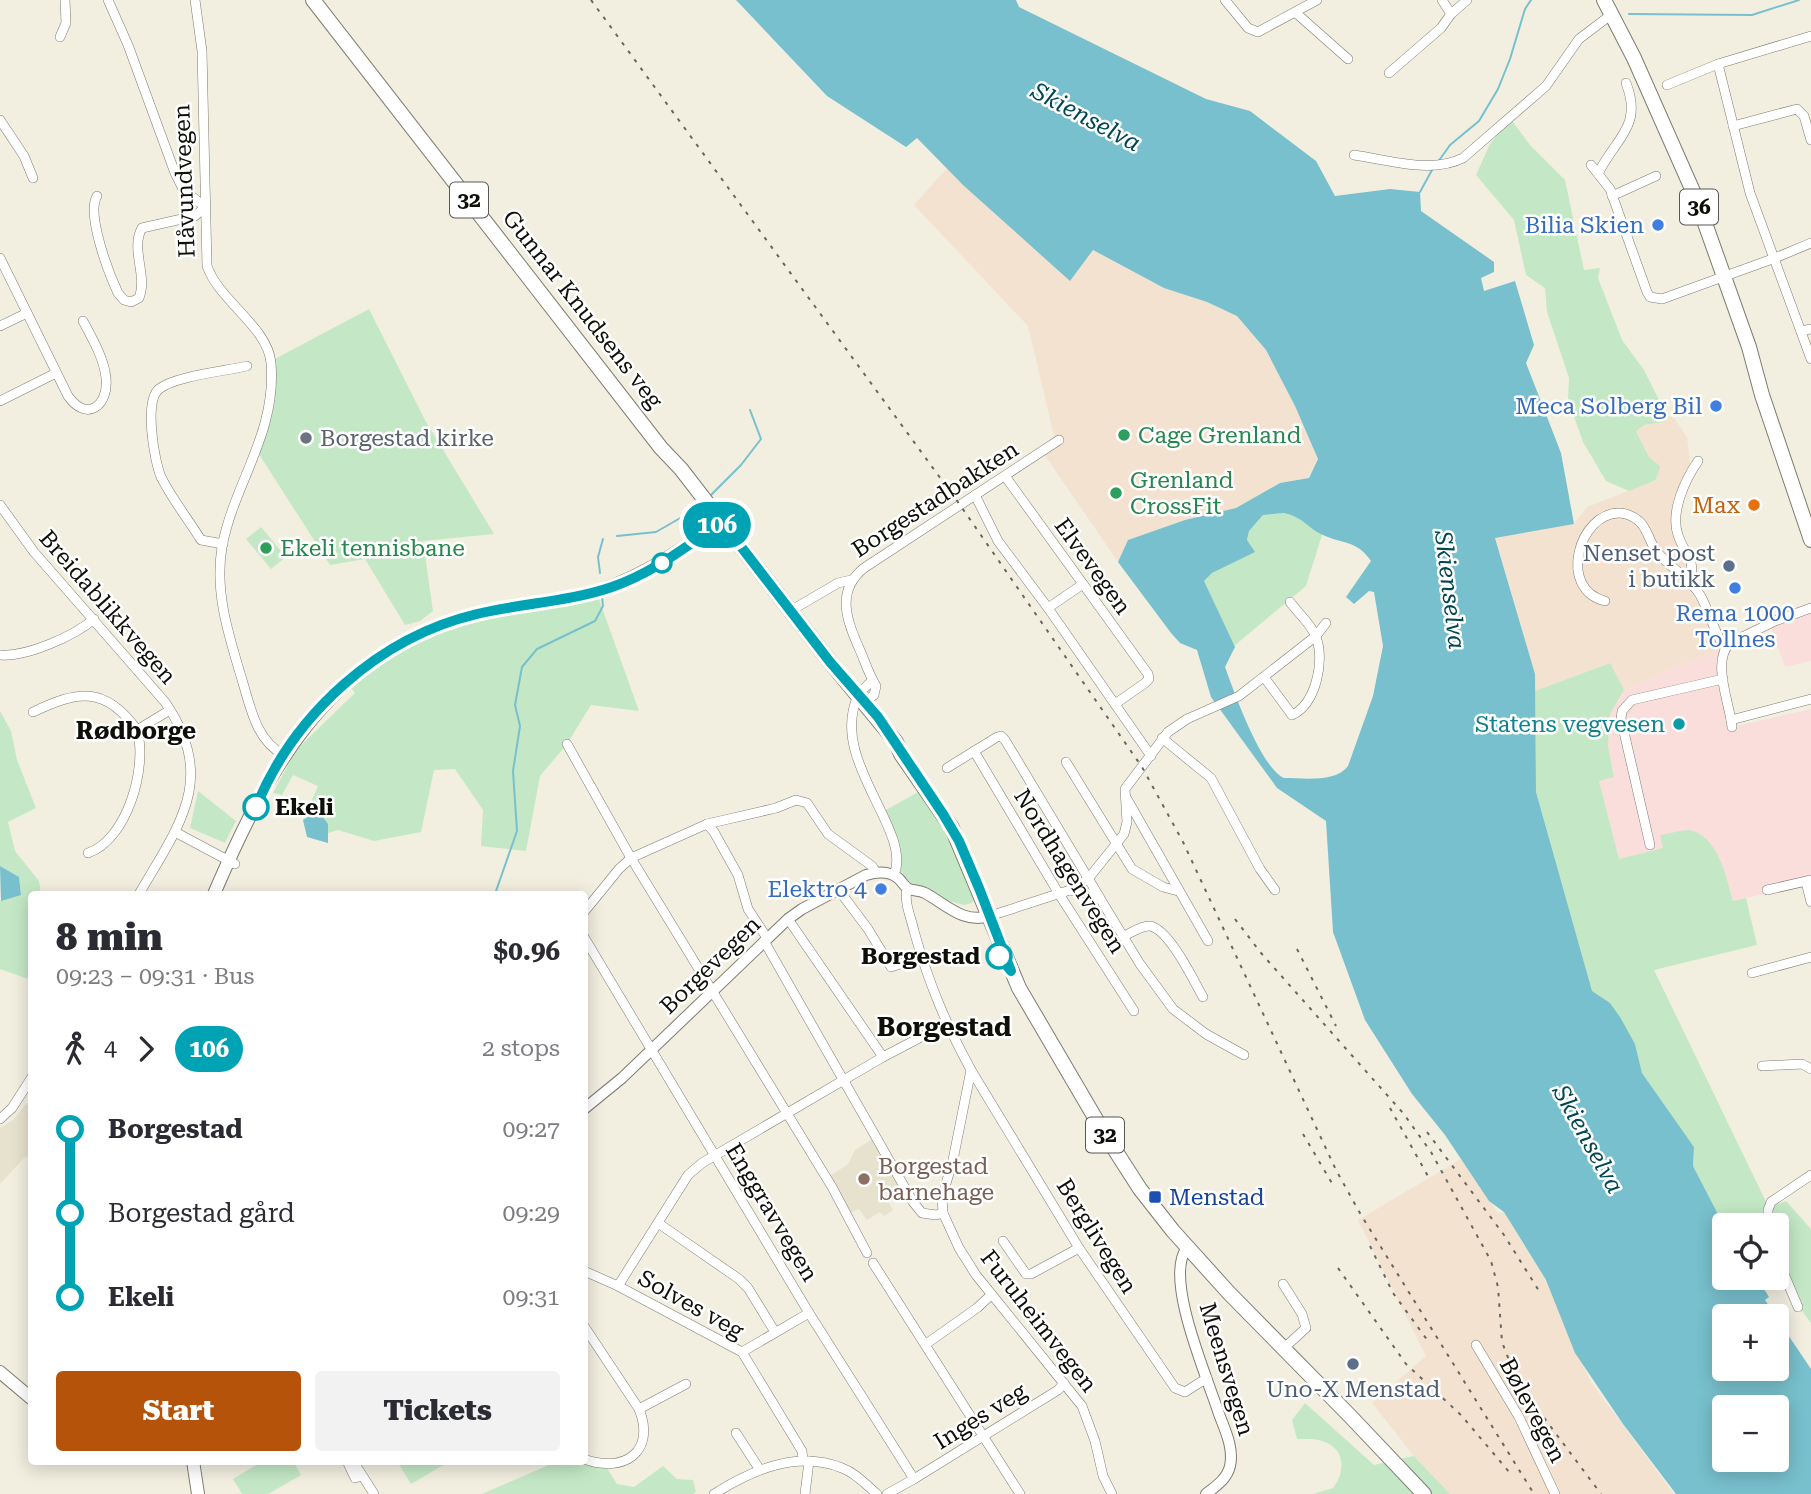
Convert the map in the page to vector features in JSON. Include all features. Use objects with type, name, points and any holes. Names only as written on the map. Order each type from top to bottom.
[{"type":"main road","name":"Gunnar Knudsens veg","points":[[313,0],[660,448],[668,463],[858,703],[896,741],[901,754],[952,828],[968,865],[999,956],[1011,971],[1128,1171],[1187,1248],[1229,1293],[1287,1345],[1424,1494]]},
{"type":"main road","name":"36","points":[[1604,0],[1648,89],[1696,198],[1719,277],[1749,347],[1762,395],[1811,540]]},
{"type":"main road","name":"36","points":[[1787,463],[1811,515]]},
{"type":"main road","points":[[216,891],[284,755],[310,719],[346,682],[376,660],[412,638],[476,614],[567,598],[611,587],[655,567],[718,525]]},
{"type":"main road","points":[[224,891],[232,863]]},
{"type":"main road","points":[[0,1372],[28,1396]]},
{"type":"main road","points":[[194,1465],[198,1494]]},
{"type":"street","points":[[60,37],[66,21],[65,0]]},
{"type":"street","name":"Håvundvegen","points":[[195,0],[202,51],[205,253],[209,272],[258,334],[271,361],[267,420],[223,544],[220,592],[223,612],[258,728],[271,747],[284,755]]},
{"type":"street","points":[[1225,0],[1253,32],[1258,32],[1317,0]]},
{"type":"street","points":[[1442,0],[1451,14]]},
{"type":"street","points":[[1389,73],[1441,28],[1451,14],[1467,0]]},
{"type":"street","points":[[97,196],[94,204],[99,240],[118,293],[124,300],[137,300],[141,294],[138,246],[142,228],[195,216],[205,207],[183,189],[175,173],[109,1]]},
{"type":"street","points":[[1296,13],[1348,59]]},
{"type":"street","points":[[1354,155],[1433,166],[1463,158],[1546,86],[1579,39],[1612,14]]},
{"type":"street","points":[[1667,85],[1718,64],[1811,36]]},
{"type":"street","points":[[1718,64],[1751,193],[1811,359]]},
{"type":"street","points":[[1599,173],[1631,121],[1630,95],[1626,83]]},
{"type":"street","points":[[1733,126],[1797,109],[1804,116],[1811,140]]},
{"type":"street","points":[[0,120],[24,156],[33,178]]},
{"type":"street","points":[[1591,165],[1599,173],[1612,196],[1650,297],[1662,299],[1811,243]]},
{"type":"street","points":[[1612,196],[1656,176]]},
{"type":"street","points":[[0,258],[68,396],[80,409],[93,409],[103,400],[106,379],[104,367],[83,321]]},
{"type":"street","points":[[0,326],[27,313]]},
{"type":"street","points":[[1801,331],[1811,329]]},
{"type":"street","points":[[223,544],[201,540],[165,485],[157,466],[151,417],[153,401],[159,389],[172,382],[247,366]]},
{"type":"street","points":[[0,401],[56,373]]},
{"type":"street","name":"Borgestadbakken","points":[[858,703],[876,691],[876,686],[847,620],[846,598],[851,580],[864,568],[1059,440]]},
{"type":"street","points":[[1690,582],[1693,564],[1680,541],[1675,522],[1682,492],[1698,461]]},
{"type":"street","name":"Elvevegen","points":[[1005,476],[1148,674],[1149,679],[1115,704]]},
{"type":"street","points":[[975,495],[998,541],[1151,756]]},
{"type":"street","name":"Breidablikkvegen","points":[[0,505],[34,552],[94,619],[170,710],[182,729],[191,766],[185,811],[141,891]]},
{"type":"street","points":[[1605,601],[1587,594],[1581,583],[1577,561],[1582,543],[1604,518],[1628,515],[1640,522],[1655,550],[1690,582],[1700,596],[1713,629],[1725,648]]},
{"type":"street","points":[[797,607],[838,583],[851,580]]},
{"type":"street","points":[[1048,608],[1083,584]]},
{"type":"street","points":[[1811,601],[1794,612],[1746,634],[1725,648],[1721,662],[1732,723],[1811,699]]},
{"type":"street","points":[[1264,677],[1293,715],[1300,711],[1314,692],[1318,675],[1316,636],[1290,602]]},
{"type":"street","points":[[1794,612],[1811,608]]},
{"type":"street","points":[[0,656],[22,653],[77,633],[94,619]]},
{"type":"street","points":[[588,907],[619,869],[631,859],[706,824],[801,800],[807,803],[828,834],[872,866],[876,872],[894,875],[907,889],[924,893],[968,918],[986,917],[1070,890],[1088,879],[1126,828],[1125,794],[1131,779],[1162,738],[1187,719],[1239,696],[1316,636],[1326,623]]},
{"type":"street","points":[[1650,845],[1621,719],[1622,711],[1632,699],[1723,679]]},
{"type":"street","points":[[33,712],[68,697],[89,695],[106,701],[137,730],[140,755],[136,791],[110,838],[97,850],[88,853]]},
{"type":"street","points":[[858,703],[851,726],[855,750],[893,843],[897,856],[894,875]]},
{"type":"street","points":[[137,730],[170,710]]},
{"type":"street","points":[[947,768],[1001,736],[1160,993],[1173,1009],[1206,1034],[1244,1055]]},
{"type":"street","points":[[1162,738],[1211,778],[1260,869],[1275,890]]},
{"type":"street","points":[[567,744],[631,859],[832,1187],[867,1253]]},
{"type":"street","name":"Nordhagenvegen","points":[[974,751],[1059,894],[1134,1012]]},
{"type":"street","points":[[1066,762],[1137,873],[1172,891],[1178,891]]},
{"type":"street","points":[[1125,794],[1208,941]]},
{"type":"street","points":[[706,824],[714,832],[738,875],[744,902],[913,1202],[922,1213],[943,1213],[942,1197],[953,1160],[971,1070]]},
{"type":"street","points":[[175,832],[232,863]]},
{"type":"street","name":"Borgevegen","points":[[588,1105],[652,1049],[788,919],[876,872]]},
{"type":"street","points":[[1767,890],[1809,881],[1811,902]]},
{"type":"street","points":[[618,1286],[688,1175],[715,1156],[883,1057],[946,1024],[921,957],[907,902],[907,889]]},
{"type":"street","points":[[838,890],[868,929],[891,967],[921,957]]},
{"type":"street","points":[[1070,890],[1101,900]]},
{"type":"street","points":[[788,919],[883,1057]]},
{"type":"street","points":[[1124,936],[1147,926],[1153,927],[1172,943],[1203,997]]},
{"type":"street","name":"Enggravvegen","points":[[588,944],[809,1313],[914,1479]]},
{"type":"street","points":[[1752,973],[1811,957]]},
{"type":"street","name":"Berglivegen","points":[[946,1024],[1079,1248],[1175,1388],[1185,1392],[1207,1378]]},
{"type":"street","points":[[1762,1066],[1792,1063],[1811,1069]]},
{"type":"street","points":[[0,1119],[12,1108],[28,1085]]},
{"type":"street","points":[[1768,1213],[1771,1202],[1811,1175]]},
{"type":"street","name":"Furuheimvegen","points":[[943,1213],[959,1248],[991,1295],[1076,1395],[1085,1413],[1103,1476],[1112,1494]]},
{"type":"street","points":[[658,1223],[748,1287],[775,1332]]},
{"type":"street","points":[[1003,1241],[1026,1274],[1031,1274],[1079,1248]]},
{"type":"street","name":"Meensvegen","points":[[1187,1248],[1182,1254],[1179,1266],[1188,1326],[1228,1437],[1231,1458],[1227,1475],[1206,1494]]},
{"type":"street","points":[[873,1263],[1020,1494]]},
{"type":"street","name":"Solves veg","points":[[588,1273],[741,1352],[806,1460]]},
{"type":"street","points":[[1283,1284],[1302,1314],[1306,1328],[1287,1345]]},
{"type":"street","points":[[1789,1286],[1798,1307]]},
{"type":"street","points":[[926,1344],[991,1295]]},
{"type":"street","points":[[741,1352],[809,1313]]},
{"type":"street","points":[[588,1332],[639,1409],[645,1423],[645,1434],[638,1451],[624,1462],[607,1464],[588,1460]]},
{"type":"street","name":"Bølevegen","points":[[1476,1345],[1519,1417],[1555,1494]]},
{"type":"street","name":"Inges veg","points":[[914,1479],[1058,1390],[1064,1383]]},
{"type":"street","points":[[639,1409],[686,1384]]},
{"type":"street","points":[[736,1433],[760,1470]]},
{"type":"street","points":[[805,1494],[806,1460]]},
{"type":"street","points":[[714,1494],[760,1470],[806,1460],[842,1468],[854,1474],[877,1494]]},
{"type":"street","points":[[349,1465],[355,1478],[362,1476]]},
{"type":"street","points":[[355,1465],[374,1494]]},
{"type":"street","points":[[887,1494],[914,1479]]},
{"type":"shaded area","points":[[947,168],[1070,281],[1093,250],[1164,288],[1207,302],[1237,316],[1266,350],[1295,406],[1318,459],[1308,478],[1280,483],[1236,508],[1185,520],[1128,540],[1118,562],[1040,448],[1054,436],[1028,326],[914,205]]},
{"type":"shaded area","points":[[1666,414],[1675,419],[1687,437],[1692,480],[1674,516],[1690,565],[1688,589],[1711,621],[1705,633],[1725,648],[1624,690],[1609,663],[1535,691],[1535,674],[1495,537],[1574,524],[1587,507],[1656,480],[1659,466],[1649,457],[1636,430],[1644,425],[1663,422]]},
{"type":"shaded area","points":[[1811,612],[1811,661],[1785,667],[1771,627]]},
{"type":"shaded area","points":[[1725,648],[1722,655],[1732,727],[1811,709],[1811,883],[1733,901],[1727,878],[1687,830],[1661,835],[1663,848],[1619,859],[1599,781],[1614,776],[1608,746],[1610,714],[1624,690]]},
{"type":"shaded area","points":[[28,1105],[28,1156],[0,1184],[0,1128]]},
{"type":"shaded area","name":"Borgestad barnehage","points":[[873,1139],[898,1182],[898,1187],[884,1195],[893,1210],[884,1216],[880,1212],[867,1220],[859,1209],[850,1213],[830,1176],[848,1164],[855,1150]]},
{"type":"shaded area","points":[[1461,1159],[1498,1213],[1504,1212],[1581,1339],[1573,1345],[1591,1382],[1674,1494],[1450,1494],[1414,1456],[1372,1403],[1426,1356],[1358,1220]]},
{"type":"green space","points":[[1510,118],[1530,145],[1565,180],[1584,270],[1600,268],[1598,278],[1622,340],[1644,370],[1666,414],[1664,422],[1644,425],[1636,431],[1649,457],[1660,466],[1656,480],[1629,491],[1606,481],[1583,442],[1568,400],[1569,378],[1547,312],[1545,288],[1526,275],[1514,220],[1476,175],[1490,144]]},
{"type":"green space","points":[[369,309],[425,420],[494,534],[423,541],[433,611],[420,621],[405,625],[365,559],[330,565],[257,451],[271,361]]},
{"type":"green space","points":[[1284,513],[1301,518],[1322,535],[1306,586],[1234,646],[1204,581],[1212,573],[1254,552],[1247,541],[1249,531],[1263,515]]},
{"type":"green space","name":"Ekeli tennisbane","points":[[261,527],[286,557],[271,569],[246,539]]},
{"type":"green space","points":[[596,591],[639,711],[591,705],[567,744],[540,776],[526,851],[481,846],[483,810],[455,769],[434,770],[421,832],[374,841],[338,830],[328,833],[328,824],[318,810],[303,820],[318,786],[293,775],[282,795],[273,793],[296,750],[355,693],[347,682],[430,630]]},
{"type":"green space","points":[[1610,663],[1624,690],[1610,714],[1608,746],[1614,777],[1599,781],[1619,859],[1663,848],[1660,835],[1688,830],[1698,833],[1706,839],[1719,858],[1733,901],[1746,898],[1757,945],[1654,970],[1769,1208],[1786,1201],[1811,1229],[1811,1323],[1786,1290],[1789,1290],[1789,1213],[1716,1213],[1693,1166],[1694,1147],[1642,1073],[1635,1044],[1610,1003],[1592,992],[1536,792],[1535,691]]},
{"type":"green space","points":[[0,711],[11,731],[17,760],[36,808],[8,822],[15,851],[39,881],[41,891],[28,891],[28,979],[0,969],[0,900],[21,895],[19,877],[0,866]]},
{"type":"green space","points":[[922,790],[946,829],[959,857],[970,885],[974,900],[972,903],[964,905],[948,901],[908,881],[901,871],[897,844],[884,811]]},
{"type":"green space","points":[[198,791],[236,821],[225,843],[190,828]]},
{"type":"green space","points":[[1305,1403],[1374,1465],[1414,1456],[1450,1494],[1313,1494],[1333,1488],[1340,1476],[1341,1462],[1337,1450],[1325,1442],[1297,1439],[1292,1420]]},
{"type":"green space","points":[[588,1462],[607,1468],[617,1484],[634,1487],[663,1466],[677,1479],[693,1480],[696,1492],[693,1494],[482,1494],[549,1465],[588,1465]]},
{"type":"green space","points":[[256,1465],[295,1465],[301,1475],[268,1494],[242,1494],[233,1479]]},
{"type":"green space","points":[[399,1465],[443,1465],[411,1484]]},
{"type":"water","name":"Skienselva","points":[[736,0],[1016,0],[1019,7],[1206,99],[1250,111],[1316,161],[1335,196],[1390,189],[1420,192],[1421,211],[1494,262],[1494,272],[1481,278],[1484,291],[1515,281],[1534,345],[1526,363],[1561,453],[1574,524],[1495,538],[1535,674],[1536,792],[1592,991],[1610,1003],[1620,1017],[1635,1044],[1642,1073],[1694,1147],[1693,1166],[1717,1213],[1712,1213],[1712,1290],[1765,1290],[1769,1297],[1765,1300],[1768,1304],[1712,1304],[1712,1381],[1789,1381],[1789,1336],[1811,1369],[1811,1494],[1676,1494],[1623,1424],[1575,1353],[1546,1280],[1504,1212],[1489,1201],[1445,1135],[1412,1094],[1365,1020],[1333,932],[1326,821],[1277,788],[1211,697],[1197,650],[1180,643],[1171,633],[1118,562],[1128,540],[1185,520],[1236,508],[1280,483],[1309,478],[1318,459],[1266,350],[1237,316],[1207,302],[1164,288],[1093,250],[1070,281],[963,185],[917,138],[906,147],[827,96]],"holes":[[[1284,513],[1323,535],[1355,546],[1371,561],[1346,597],[1354,604],[1369,591],[1374,592],[1383,646],[1373,696],[1348,766],[1336,775],[1309,779],[1284,778],[1266,760],[1258,745],[1225,667],[1235,647],[1204,581],[1212,573],[1255,552],[1247,540],[1249,531],[1263,515]]]},
{"type":"water","points":[[318,810],[328,824],[328,843],[307,837],[303,820]]},
{"type":"water","points":[[0,866],[19,877],[21,895],[1,901]]},
{"type":"waterway","points":[[1438,162],[1450,145],[1479,121],[1498,89],[1525,9],[1531,0]]},
{"type":"waterway","points":[[1629,14],[1752,15],[1799,0]]},
{"type":"waterway","points":[[1420,192],[1432,170]]},
{"type":"waterway","points":[[709,497],[741,465],[761,439],[750,410]]},
{"type":"waterway","points":[[617,536],[656,532],[689,513]]},
{"type":"waterway","points":[[600,573],[598,557],[603,539]]},
{"type":"waterway","points":[[496,891],[517,831],[513,771],[520,726],[515,705],[522,667],[537,649],[595,621],[603,606],[602,597]]},
{"type":"railway","points":[[591,0],[960,505],[1142,767],[1183,842],[1336,1170],[1361,1215],[1534,1494]]},
{"type":"railway","points":[[1235,919],[1261,953],[1403,1113],[1431,1152],[1491,1261],[1498,1287],[1502,1342],[1512,1368],[1536,1407],[1601,1494]]},
{"type":"railway","points":[[1297,949],[1336,1026]]},
{"type":"railway","points":[[1390,1108],[1429,1178]]},
{"type":"railway","points":[[1427,1132],[1504,1235],[1541,1294]]},
{"type":"railway","points":[[1303,1134],[1333,1185]]},
{"type":"railway","points":[[1370,1246],[1393,1293],[1428,1341]]},
{"type":"railway","points":[[1338,1268],[1406,1364],[1461,1415],[1510,1473]]},
{"type":"bus line","name":"106","points":[[256,807],[284,755],[310,719],[346,682],[394,648],[430,630],[476,614],[583,595],[611,587],[655,567],[722,522],[830,662],[878,717],[952,828],[1011,971],[999,956]]},
{"type":"place","name":"Bilia Skien","points":[[1658,225]]},
{"type":"place","name":"Meca Solberg Bil","points":[[1716,406]]},
{"type":"place","name":"Cage Grenland","points":[[1124,435]]},
{"type":"place","name":"Borgestad kirke","points":[[306,438]]},
{"type":"place","name":"Grenland CrossFit","points":[[1116,493]]},
{"type":"place","name":"Max","points":[[1754,505]]},
{"type":"place","name":"Ekeli tennisbane","points":[[266,548]]},
{"type":"place","name":"Nenset post i butikk","points":[[1729,566]]},
{"type":"place","name":"Rema 1000 Tollnes","points":[[1735,588]]},
{"type":"place","name":"Statens vegvesen","points":[[1679,724]]},
{"type":"place","name":"Ekeli","points":[[256,807]]},
{"type":"place","name":"Elektro 4","points":[[881,889]]},
{"type":"place","name":"Borgestad","points":[[999,956]]},
{"type":"place","name":"Borgestad barnehage","points":[[864,1179]]},
{"type":"place","name":"Menstad","points":[[1155,1197]]},
{"type":"place","name":"Uno-X Menstad","points":[[1353,1364]]},
{"type":"district","name":"Rødborge","points":[[136,731]]},
{"type":"district","name":"Borgestad","points":[[944,1027]]}]
